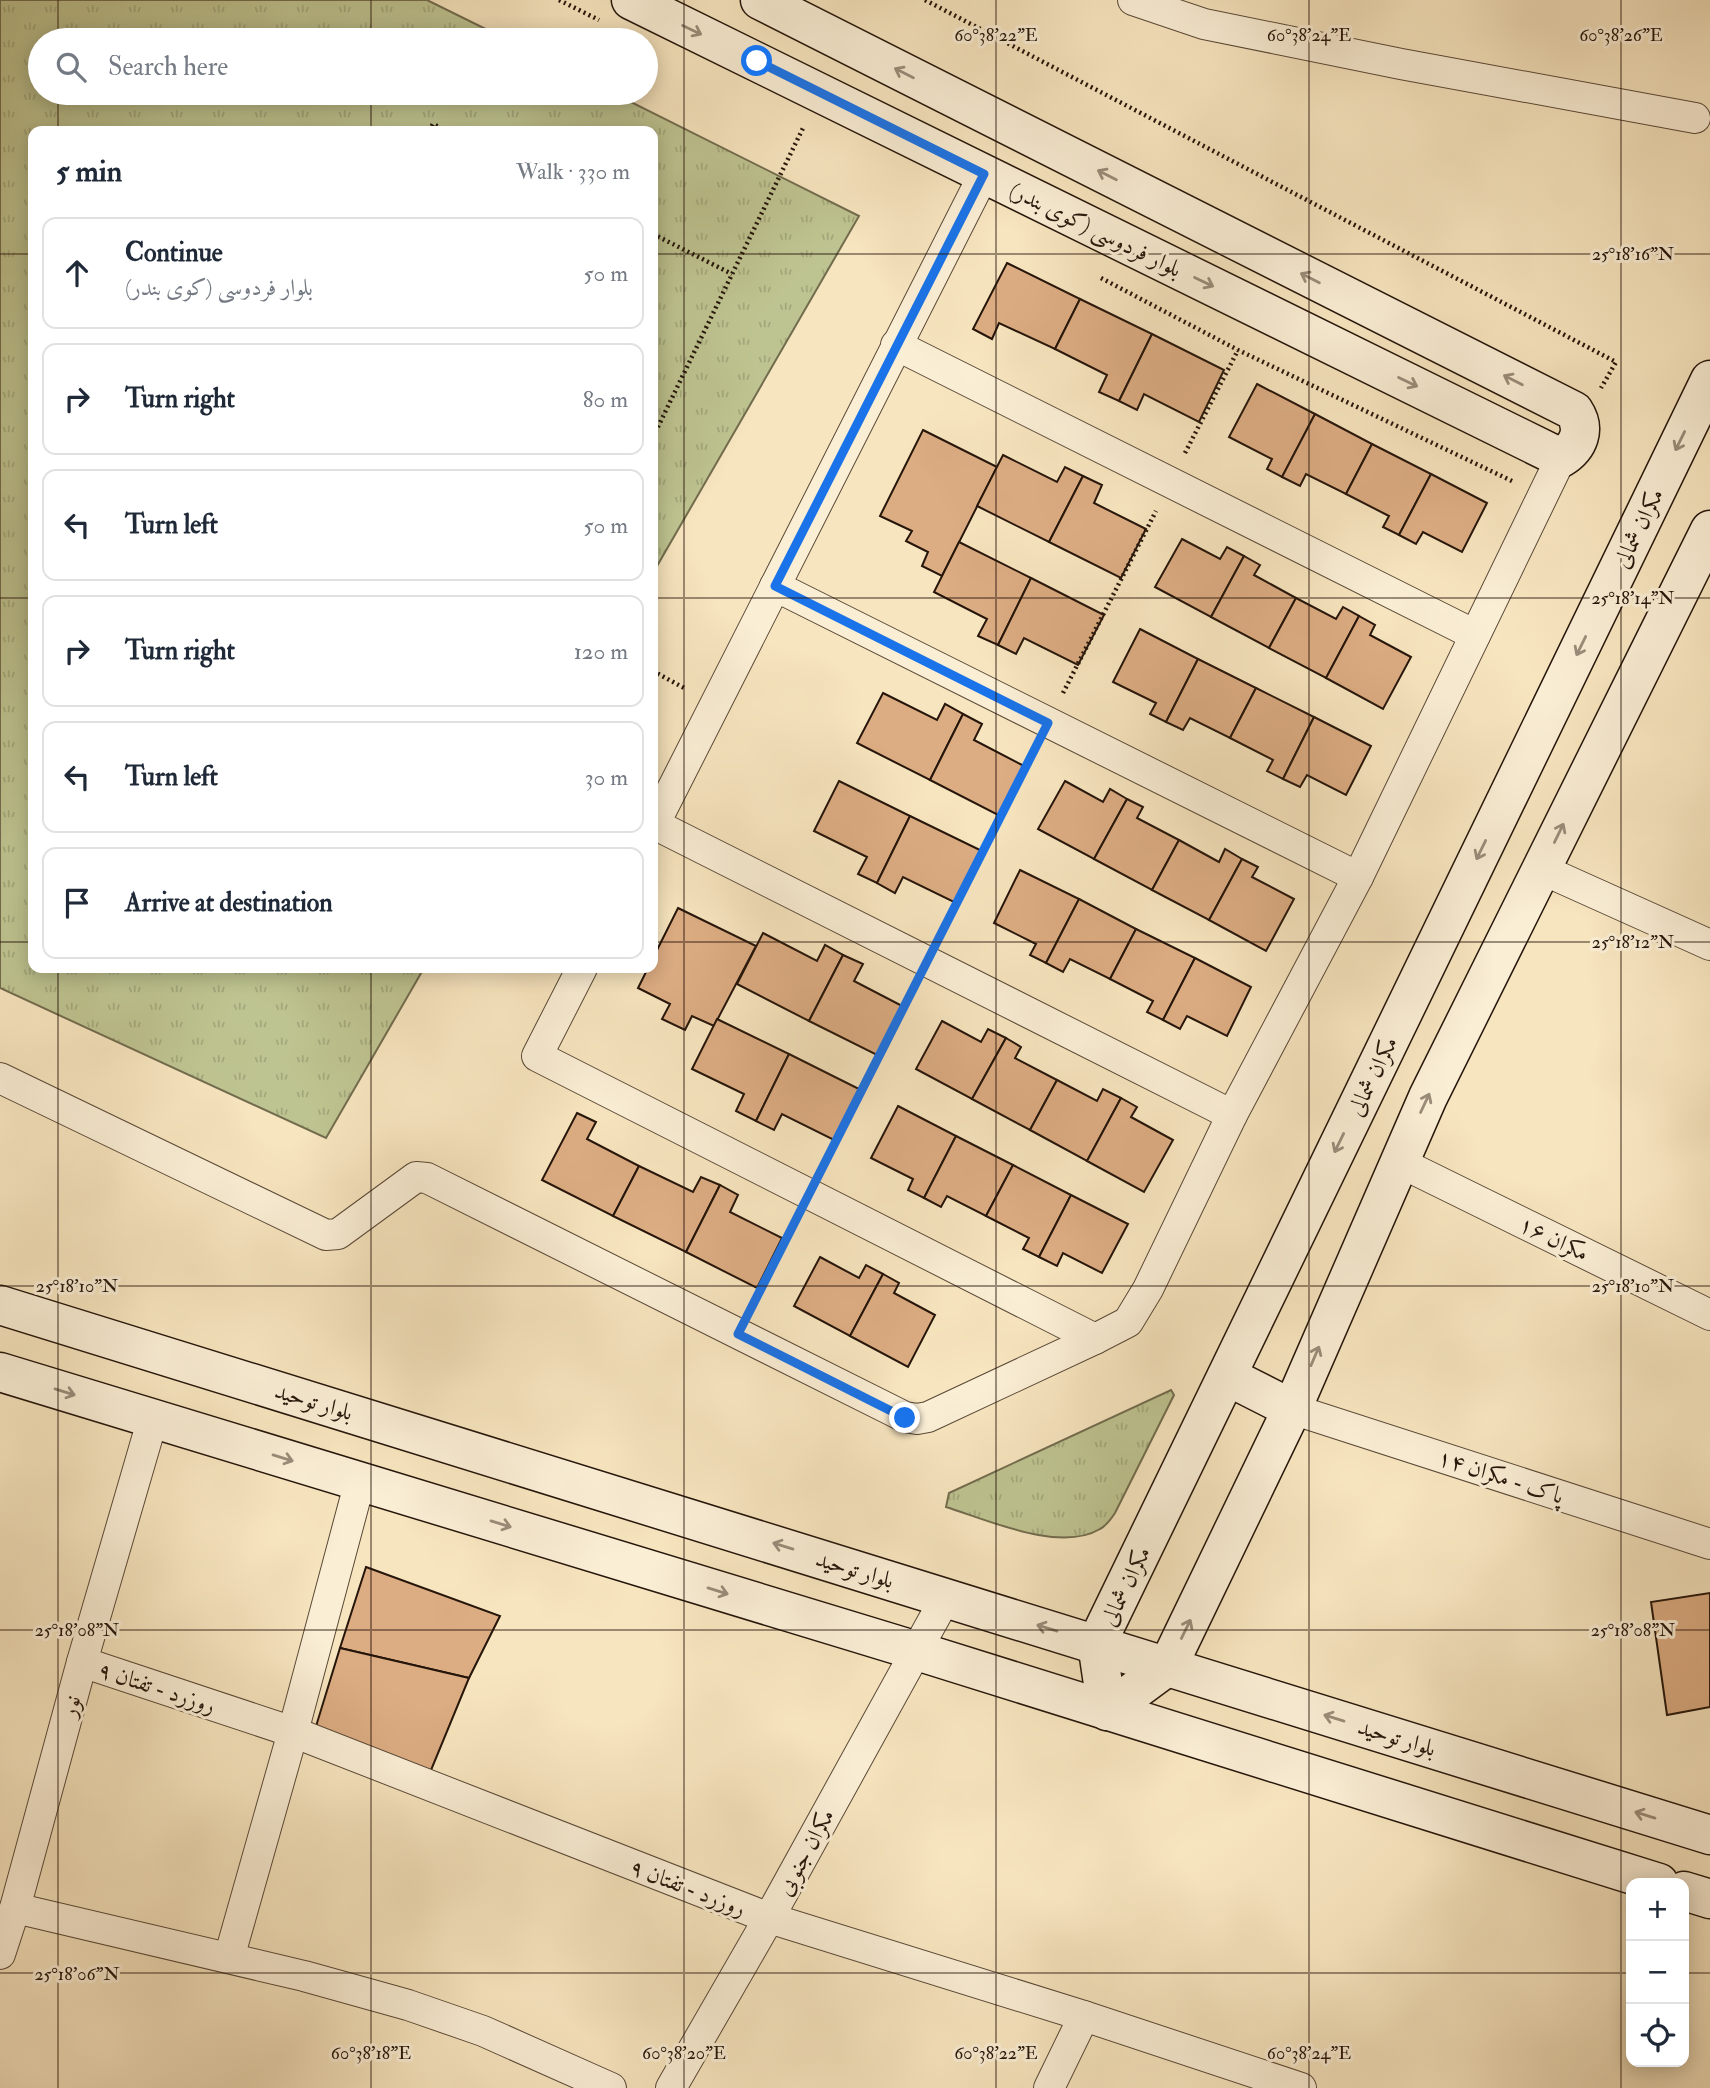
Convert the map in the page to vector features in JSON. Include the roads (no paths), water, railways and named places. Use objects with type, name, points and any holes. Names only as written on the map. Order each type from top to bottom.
[{"type":"street","name":"بلوار فردوسی (کوی بندر)","points":[[631,0],[984,174],[1572,431]]},
{"type":"street","points":[[1133,0],[1203,24],[1695,118]]},
{"type":"street","points":[[0,1078],[326,1235],[338,1234],[416,1177],[427,1178],[905,1418],[928,1417],[1128,1322],[1148,1289],[1232,1115],[1358,877],[1572,431],[776,4],[757,61]]},
{"type":"street","points":[[658,818],[984,174]]},
{"type":"street","points":[[896,345],[1475,635]]},
{"type":"street","name":"مکران شمالی","points":[[1107,1711],[1097,1643],[1710,380]]},
{"type":"street","points":[[1107,1711],[1168,1666],[1292,1409],[1428,1097],[1709,535]]},
{"type":"street","points":[[775,586],[1358,877]]},
{"type":"street","points":[[658,828],[1232,1115]]},
{"type":"street","points":[[1541,869],[1710,945]]},
{"type":"street","points":[[579,973],[537,1056],[1095,1339]]},
{"type":"street","name":"مکران ۱۶","points":[[1399,1162],[1710,1315]]},
{"type":"street","name":"بلوار توحید","points":[[0,1305],[1710,1835]]},
{"type":"street","points":[[0,1372],[917,1651],[1642,1878]]},
{"type":"street","points":[[1227,1376],[1292,1409]]},
{"type":"street","name":"پاک - مکران ۱۴","points":[[1292,1409],[1710,1544]]},
{"type":"street","name":"نور","points":[[0,1954],[153,1418]]},
{"type":"street","points":[[229,1958],[360,1481]]},
{"type":"street","name":"مکران جنوبی","points":[[671,2088],[769,1918],[946,1597]]},
{"type":"street","name":"روزرد - تفتان ۹","points":[[82,1662],[293,1732],[769,1918],[1084,2016],[1301,2088]]},
{"type":"street","points":[[1689,1893],[1710,1899]]},
{"type":"street","points":[[15,1908],[304,1976],[458,2022],[611,2088]]},
{"type":"street","points":[[1049,2088],[1084,2016]]}]
